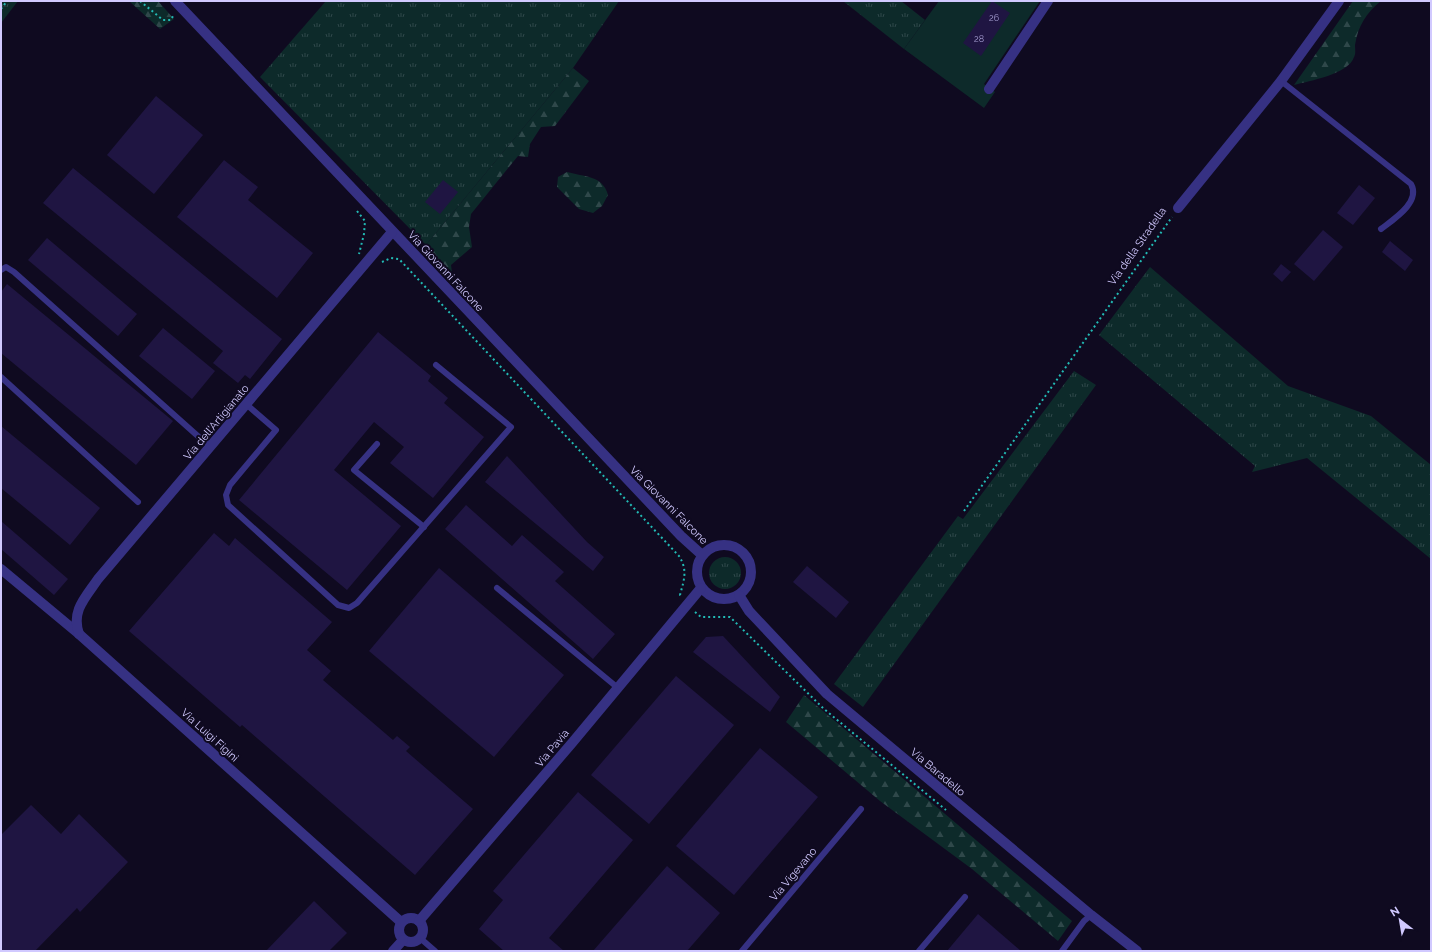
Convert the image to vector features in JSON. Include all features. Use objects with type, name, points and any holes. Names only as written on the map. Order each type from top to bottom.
[{"type":"street","points":[[989,89],[1048,1]]},
{"type":"street","name":"Via della Stradella","points":[[1178,208],[1281,81],[1339,1]]},
{"type":"street","name":"Via Giovanni Falcone","points":[[174,6],[392,232],[681,536],[702,555]]},
{"type":"street","name":"Via dell'Artigianato","points":[[79,634],[75,623],[76,614],[85,597],[98,579],[392,232]]},
{"type":"street","points":[[727,545],[736,548],[744,554],[749,561],[751,570],[750,580],[746,588],[732,599],[719,599],[707,594],[701,588],[697,580],[696,571],[702,555],[709,549],[727,545]]},
{"type":"street","name":"Via Luigi Figini","points":[[1,570],[79,634],[401,922]]},
{"type":"street","name":"Via Pavia","points":[[419,922],[701,588]]},
{"type":"street","name":"Via Baradello","points":[[739,595],[749,611],[827,694],[1091,915],[1137,951]]},
{"type":"street","points":[[407,918],[414,918],[419,922],[423,932],[420,938],[409,942],[403,940],[399,935],[398,928],[401,922],[407,918]]},
{"type":"street","points":[[393,951],[403,940]]},
{"type":"lane","points":[[1281,81],[1411,184],[1414,190],[1414,198],[1381,229]]},
{"type":"lane","points":[[1,270],[6,267],[14,272],[200,438],[212,445]]},
{"type":"lane","points":[[246,404],[276,430],[230,485],[226,495],[228,504],[338,605],[349,608],[357,603],[511,426],[436,366]]},
{"type":"lane","points":[[1,377],[138,502]]},
{"type":"lane","points":[[377,444],[354,470],[424,527]]},
{"type":"lane","points":[[497,588],[618,688]]},
{"type":"lane","name":"Via Vigevano","points":[[742,951],[861,809]]},
{"type":"lane","points":[[919,951],[965,897]]},
{"type":"lane","points":[[1062,951],[1084,921],[1091,915]]},
{"type":"lane","points":[[420,938],[435,951]]},
{"type":"path","points":[[1,9],[7,1]]},
{"type":"path","points":[[140,1],[163,20],[171,20],[174,14],[174,6]]},
{"type":"path","points":[[174,14],[179,20]]},
{"type":"path","name":"Via della Stradella","points":[[964,511],[1178,208]]},
{"type":"path","points":[[356,210],[365,221],[364,234],[359,254],[373,267],[391,258],[399,259],[679,556],[684,564],[686,576],[680,595],[688,605]]},
{"type":"path","points":[[701,617],[730,617]]},
{"type":"green space","points":[[1,1],[18,1],[1,23]]},
{"type":"green space","points":[[129,1],[158,1],[174,19],[160,29]]},
{"type":"green space","points":[[326,1],[619,1],[573,68],[426,245],[260,77]]},
{"type":"green space","points":[[843,1],[901,1],[925,20],[904,49]]},
{"type":"green space","points":[[939,1],[1040,1],[984,84],[995,92],[984,108],[904,49]]},
{"type":"green space","points":[[1353,1],[1381,1],[1367,15],[1358,32],[1355,45],[1355,54],[1351,63],[1345,68],[1328,76],[1294,85]]},
{"type":"green space","points":[[573,68],[589,81],[555,126],[541,127],[530,144],[528,157],[518,156],[471,214],[469,227],[472,247],[451,265],[453,280],[426,245]]},
{"type":"green space","points":[[567,172],[592,178],[602,184],[606,188],[608,195],[602,206],[593,213],[579,209],[557,187],[558,177]]},
{"type":"green space","points":[[1150,267],[1288,386],[1371,416],[1431,465],[1431,559],[1307,458],[1252,472],[1255,466],[1099,335]]},
{"type":"green space","points":[[1074,371],[1096,385],[863,707],[834,684],[958,516],[963,519]]},
{"type":"green space","points":[[722,557],[728,557],[738,564],[741,573],[740,579],[734,586],[728,589],[722,589],[712,582],[709,576],[709,570],[716,560]]},
{"type":"green space","points":[[804,695],[1072,921],[1058,941],[972,869],[880,801],[786,722]]},
{"type":"building","points":[[992,1],[1010,13],[981,56],[963,43]]},
{"type":"building","points":[[156,96],[203,135],[154,194],[107,155]]},
{"type":"building","points":[[224,160],[258,187],[248,200],[313,253],[277,298],[177,217]]},
{"type":"building","points":[[73,168],[282,339],[250,379],[245,375],[238,383],[213,363],[223,351],[43,203]]},
{"type":"building","points":[[443,180],[458,192],[440,214],[425,202]]},
{"type":"building","points":[[1359,185],[1375,198],[1353,225],[1337,213]]},
{"type":"building","points":[[1323,230],[1343,247],[1314,281],[1294,264]]},
{"type":"building","points":[[47,238],[137,314],[118,336],[28,260]]},
{"type":"building","points":[[1390,241],[1413,260],[1405,271],[1382,252]]},
{"type":"building","points":[[1281,264],[1291,272],[1282,282],[1273,274]]},
{"type":"building","points":[[7,284],[173,421],[136,465],[1,353],[1,292]]},
{"type":"building","points":[[163,328],[215,371],[192,399],[139,356]]},
{"type":"building","points":[[378,332],[431,376],[428,381],[448,398],[444,403],[484,437],[433,498],[390,463],[404,447],[374,422],[334,470],[401,526],[347,590],[239,500]]},
{"type":"building","points":[[1,426],[100,508],[70,545],[1,488]]},
{"type":"building","points":[[507,456],[587,542],[604,557],[593,571],[485,482]]},
{"type":"building","points":[[466,505],[512,546],[522,535],[564,572],[555,581],[615,634],[593,659],[445,529]]},
{"type":"building","points":[[1,521],[68,579],[54,595],[1,549]]},
{"type":"building","points":[[214,533],[229,546],[235,538],[332,622],[307,650],[331,671],[323,680],[393,740],[397,736],[410,747],[406,751],[473,809],[415,875],[242,725],[240,727],[129,631]]},
{"type":"building","points":[[807,566],[849,602],[836,618],[793,582]]},
{"type":"building","points":[[439,568],[564,675],[494,757],[369,651]]},
{"type":"building","points":[[723,636],[780,697],[770,712],[693,652],[706,637]]},
{"type":"building","points":[[676,676],[734,725],[649,824],[591,775]]},
{"type":"building","points":[[760,748],[818,797],[734,895],[676,846]]},
{"type":"building","points":[[578,792],[633,840],[549,938],[564,951],[504,951],[479,929],[503,900],[493,891]]},
{"type":"building","points":[[31,805],[61,834],[79,814],[128,862],[80,912],[77,908],[35,951],[1,951],[1,835]]},
{"type":"building","points":[[667,866],[720,913],[687,951],[593,951]]},
{"type":"building","points":[[314,901],[347,933],[329,951],[266,951]]},
{"type":"building","points":[[978,914],[1021,951],[947,951]]}]
